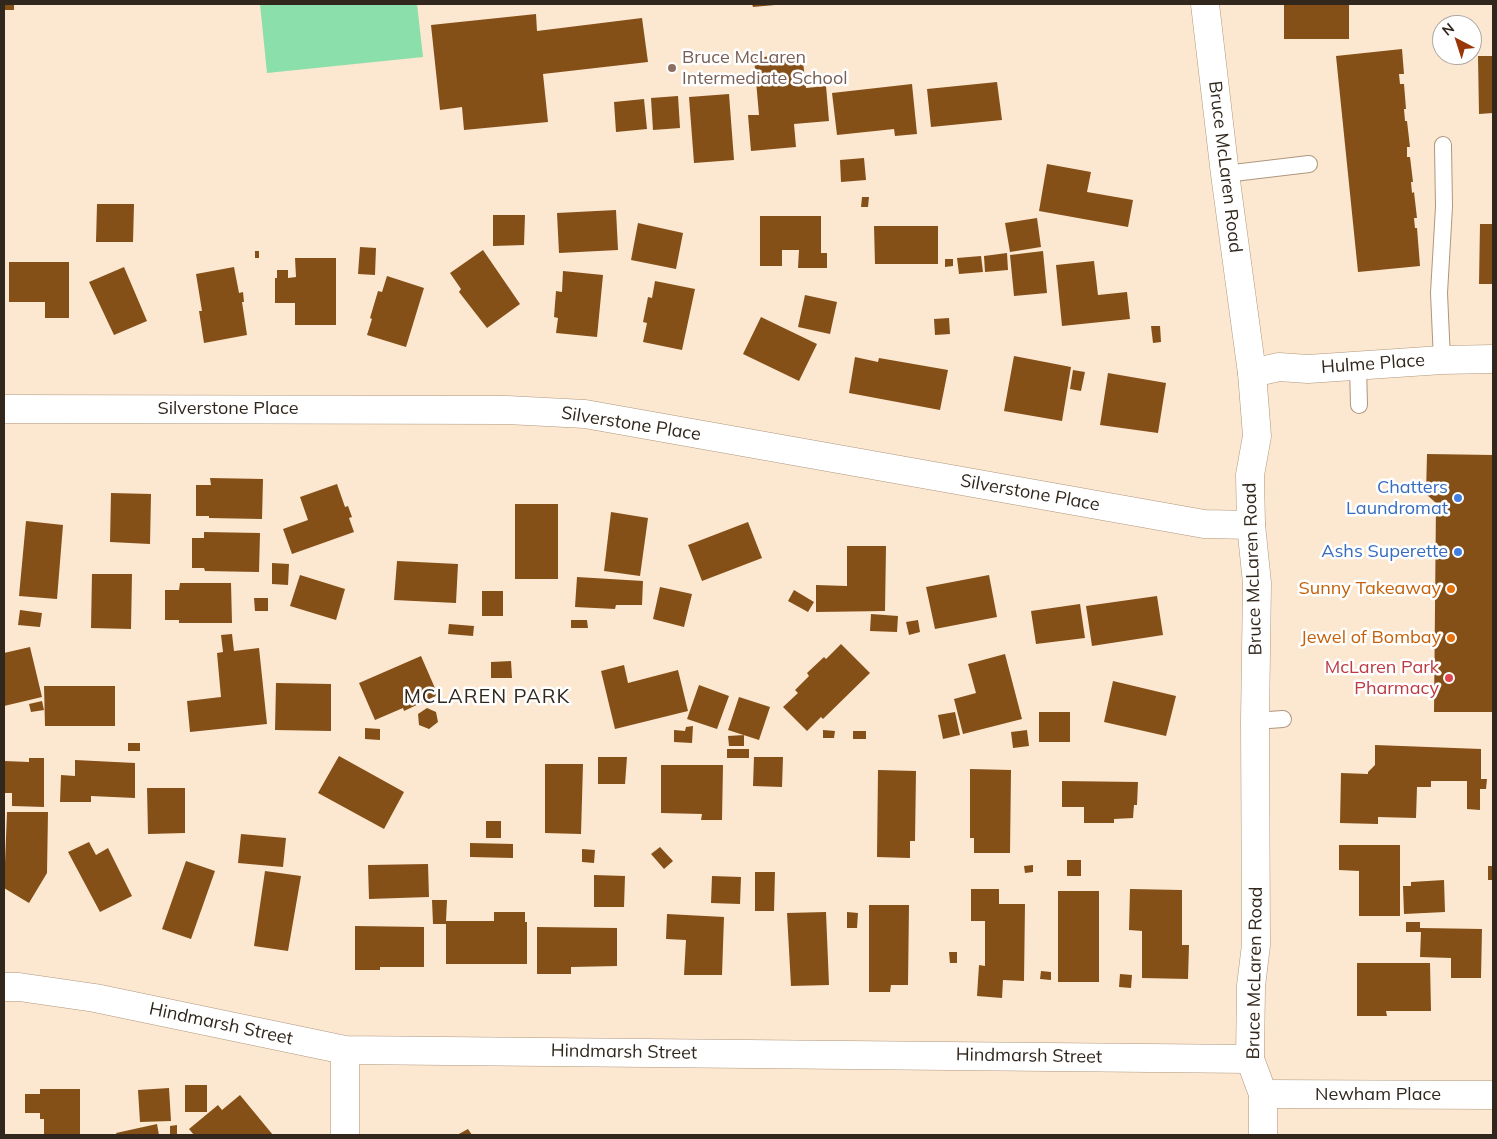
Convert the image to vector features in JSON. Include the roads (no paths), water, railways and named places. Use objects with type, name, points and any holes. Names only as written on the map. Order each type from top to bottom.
[{"type":"street","name":"Bruce McLaren Road","points":[[1205,4],[1225,174],[1252,373],[1257,436],[1250,475],[1257,582],[1255,721],[1256,945],[1251,986],[1250,1059],[1263,1094],[1263,1135]]},
{"type":"street","name":"Hulme Place","points":[[1252,373],[1279,367],[1308,369],[1442,360],[1493,359]]},
{"type":"street","name":"Silverstone Place","points":[[4,409],[507,410],[585,414],[1204,524],[1252,525]]},
{"type":"street","name":"Hindmarsh Street","points":[[4,987],[19,987],[95,998],[345,1050],[1250,1059]]},
{"type":"street","points":[[344,1135],[345,1050]]},
{"type":"street","name":"Newham Place","points":[[1263,1094],[1493,1095]]},
{"type":"lane","points":[[1442,360],[1439,293],[1444,206],[1443,145]]},
{"type":"lane","points":[[1225,174],[1309,164]]},
{"type":"lane","points":[[1358,366],[1359,405]]},
{"type":"lane","points":[[1255,721],[1283,718]]},
{"type":"place","name":"Bruce McLaren Intermediate School","points":[[672,68]]},
{"type":"place","name":"Chatters Laundromat","points":[[1458,498]]},
{"type":"place","name":"Ashs Superette","points":[[1458,552]]},
{"type":"place","name":"Sunny Takeaway","points":[[1451,589]]},
{"type":"place","name":"Jewel of Bombay","points":[[1451,638]]},
{"type":"place","name":"McLaren Park Pharmacy","points":[[1449,678]]},
{"type":"district","name":"MCLAREN PARK","points":[[487,697]]}]
